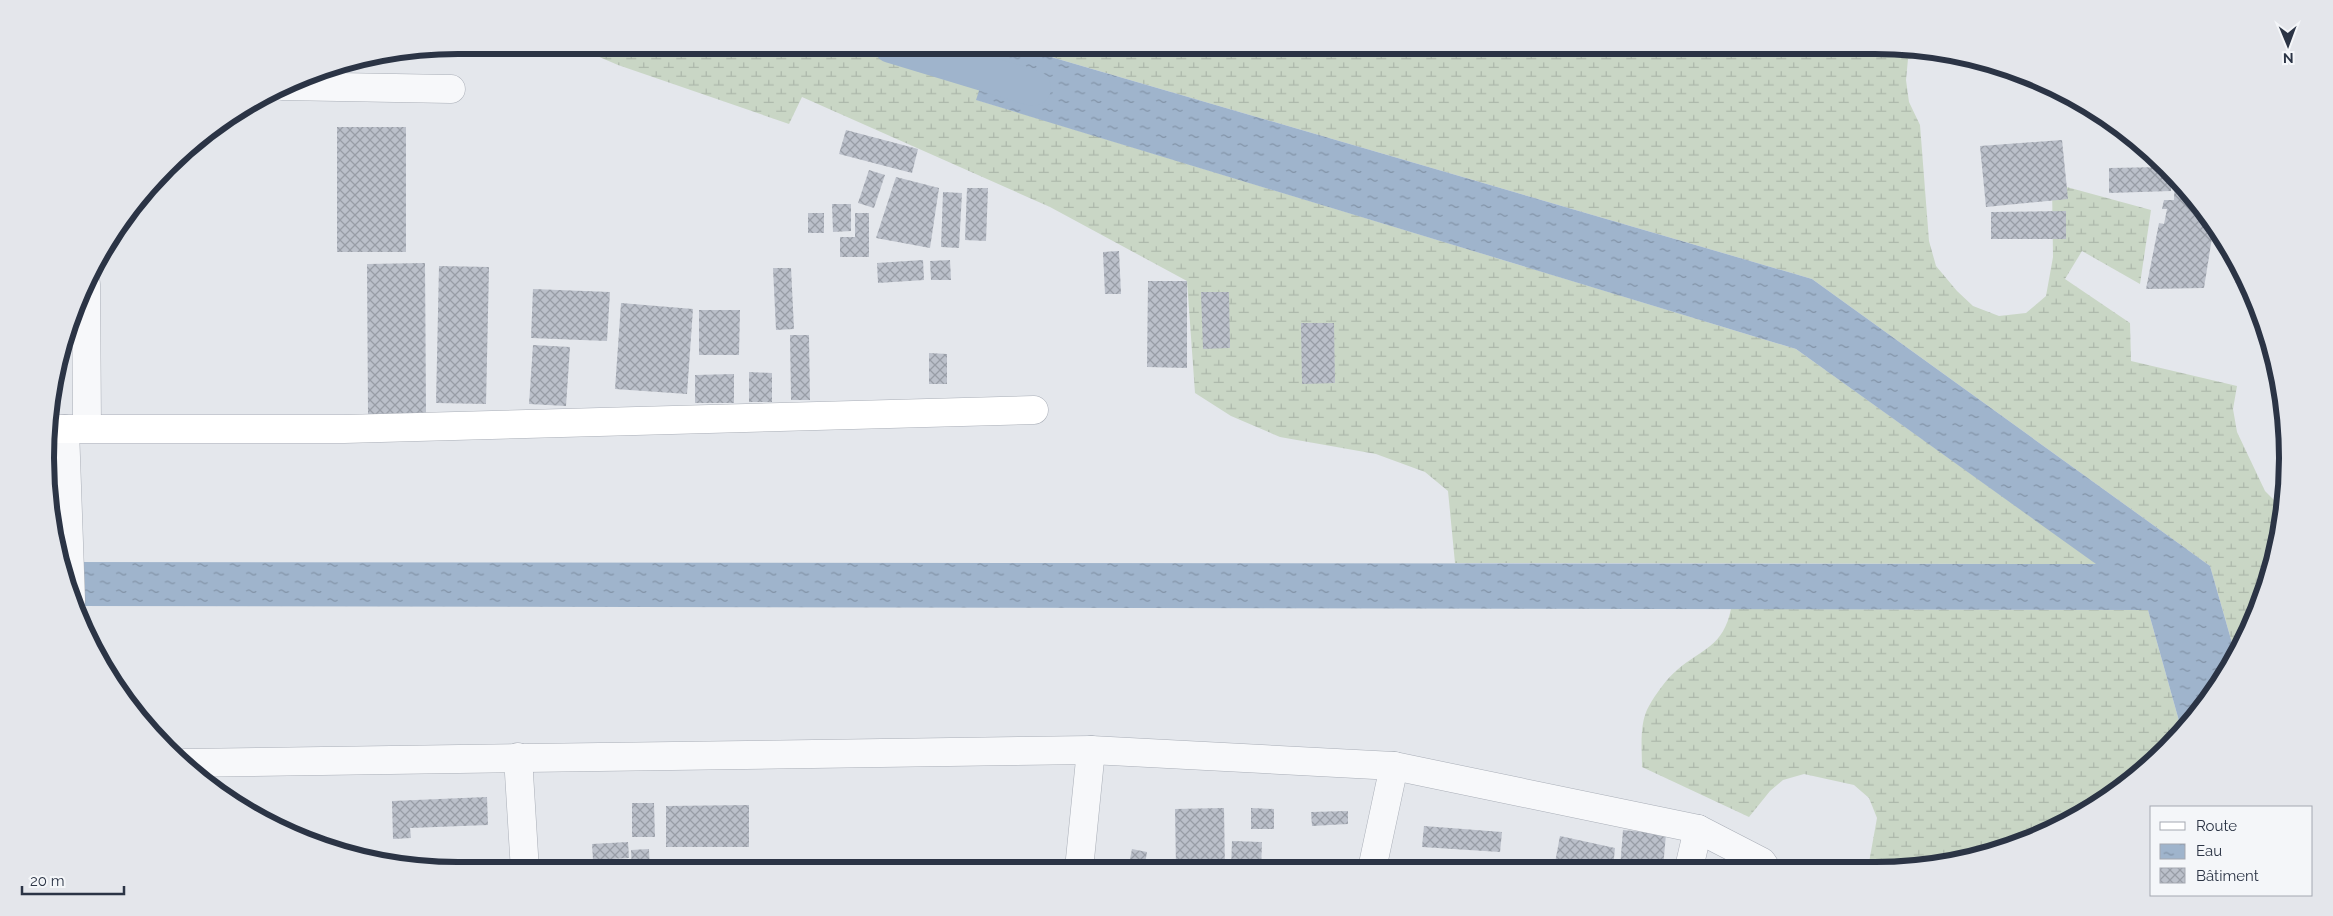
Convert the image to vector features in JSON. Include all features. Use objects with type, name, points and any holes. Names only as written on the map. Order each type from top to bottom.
[{"type":"street","points":[[300,86],[451,88]]},
{"type":"street","points":[[71,572],[67,428],[83,309]]},
{"type":"street","points":[[67,428],[344,429],[1034,410]]},
{"type":"street","points":[[1080,862],[1091,750]]},
{"type":"street","points":[[192,763],[1091,750],[1394,766],[1698,829],[1762,862]]},
{"type":"street","points":[[518,757],[524,862]]},
{"type":"street","points":[[1373,862],[1394,766]]},
{"type":"street","points":[[1690,862],[1698,829]]},
{"type":"green space","points":[[592,54],[991,54],[977,100],[1796,349],[2097,564],[1455,563],[1448,491],[1425,472],[1376,454],[1280,437],[1231,416],[1195,393],[1187,281],[1050,207],[802,97],[789,124],[618,65]]},
{"type":"green space","points":[[1041,54],[1875,54],[1932,58],[1908,59],[1906,80],[1909,102],[1920,125],[1929,241],[1936,266],[1957,291],[1973,306],[1999,316],[2026,313],[2046,296],[2053,257],[2052,183],[2151,210],[2140,284],[2082,251],[2065,279],[2130,323],[2131,361],[2237,386],[2233,409],[2237,432],[2265,491],[2277,501],[2271,537],[2258,588],[2233,646],[2210,566],[1812,279]]},
{"type":"green space","points":[[1731,609],[2148,610],[2180,724],[2142,762],[2121,779],[2100,794],[2054,821],[2005,841],[1954,854],[1928,859],[1869,862],[1877,818],[1869,798],[1854,785],[1804,774],[1783,780],[1770,791],[1749,817],[1642,767],[1642,728],[1646,713],[1654,697],[1673,673],[1711,646],[1723,631]]},
{"type":"water","points":[[991,54],[1041,54],[1812,279],[2210,566],[2233,646],[2211,683],[2180,724],[2148,610],[82,606],[68,562],[2096,564],[1796,349],[976,100]]},
{"type":"building","points":[[337,127],[406,127],[406,252],[337,252]]},
{"type":"building","points":[[846,130],[918,149],[912,173],[839,154]]},
{"type":"building","points":[[2062,140],[2068,199],[1986,207],[1980,146]]},
{"type":"building","points":[[2156,167],[2171,182],[2171,191],[2109,193],[2109,168]]},
{"type":"building","points":[[869,170],[885,175],[874,208],[858,203]]},
{"type":"building","points":[[896,177],[939,188],[930,248],[876,238]]},
{"type":"building","points":[[2175,186],[2212,235],[2204,288],[2146,289],[2159,223],[2164,224],[2167,209],[2162,209],[2164,200],[2174,200]]},
{"type":"building","points":[[967,188],[988,188],[986,241],[965,240]]},
{"type":"building","points":[[943,192],[962,193],[959,248],[941,247]]},
{"type":"building","points":[[832,204],[851,204],[851,231],[833,232]]},
{"type":"building","points":[[2066,211],[2066,239],[1991,239],[1991,212]]},
{"type":"building","points":[[808,213],[824,213],[824,233],[808,233]]},
{"type":"building","points":[[855,213],[869,213],[869,257],[840,257],[840,237],[855,237]]},
{"type":"building","points":[[1119,251],[1121,294],[1105,294],[1103,252]]},
{"type":"building","points":[[923,260],[924,280],[878,283],[877,263]]},
{"type":"building","points":[[950,260],[951,280],[931,280],[930,261]]},
{"type":"building","points":[[425,263],[426,414],[368,414],[367,264]]},
{"type":"building","points":[[439,266],[489,267],[486,404],[436,403]]},
{"type":"building","points":[[773,268],[791,268],[794,329],[776,330]]},
{"type":"building","points":[[2235,273],[2240,283],[2235,283]]},
{"type":"building","points":[[1148,281],[1187,281],[1187,368],[1147,367]]},
{"type":"building","points":[[533,289],[610,292],[607,341],[531,338]]},
{"type":"building","points":[[1201,292],[1229,292],[1230,348],[1203,349]]},
{"type":"building","points":[[621,303],[693,309],[687,394],[615,389]]},
{"type":"building","points":[[699,310],[740,310],[739,355],[699,355]]},
{"type":"building","points":[[1301,323],[1334,323],[1335,383],[1302,384]]},
{"type":"building","points":[[790,335],[809,335],[810,400],[791,400]]},
{"type":"building","points":[[533,345],[570,347],[566,406],[529,404]]},
{"type":"building","points":[[929,353],[947,354],[947,384],[929,384]]},
{"type":"building","points":[[749,372],[772,373],[772,402],[749,402]]},
{"type":"building","points":[[734,374],[734,403],[695,403],[695,375]]},
{"type":"building","points":[[487,797],[488,825],[410,828],[411,838],[393,839],[392,801]]},
{"type":"building","points":[[632,803],[654,803],[655,837],[632,837]]},
{"type":"building","points":[[749,805],[749,847],[666,847],[666,806]]},
{"type":"building","points":[[1224,808],[1225,862],[1176,862],[1175,809]]},
{"type":"building","points":[[1251,808],[1274,809],[1274,829],[1251,829]]},
{"type":"building","points":[[1348,811],[1348,824],[1312,826],[1311,812]]},
{"type":"building","points":[[1424,826],[1502,832],[1500,852],[1422,847]]},
{"type":"building","points":[[1623,830],[1666,834],[1664,862],[1620,862]]},
{"type":"building","points":[[1560,836],[1615,848],[1614,862],[1555,862]]},
{"type":"building","points":[[1232,841],[1262,842],[1261,862],[1231,862]]},
{"type":"building","points":[[628,842],[629,858],[593,860],[592,844]]},
{"type":"building","points":[[649,849],[650,862],[632,862],[631,850]]},
{"type":"building","points":[[1132,849],[1147,852],[1145,862],[1129,862]]},
{"type":"building","points":[[1451,861],[1467,861],[1467,862]]},
{"type":"waterway","points":[[921,54],[1033,88]]}]
